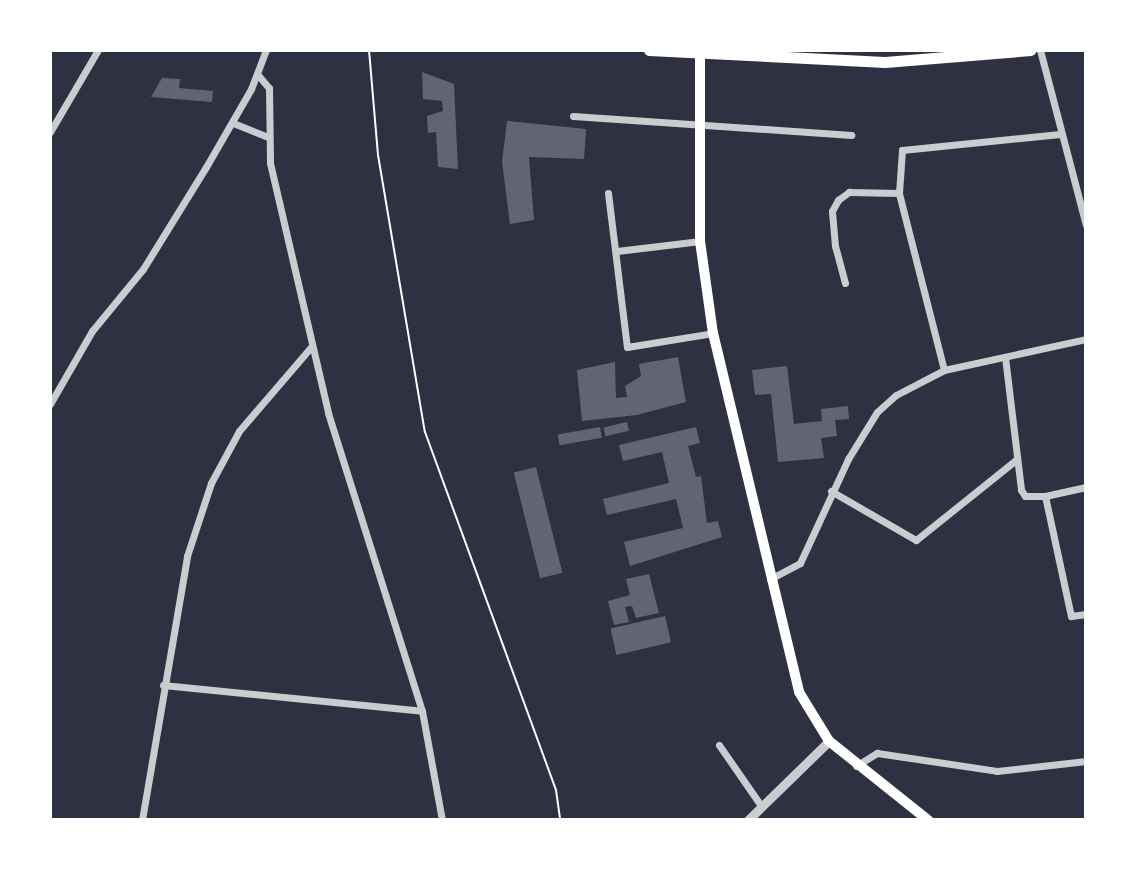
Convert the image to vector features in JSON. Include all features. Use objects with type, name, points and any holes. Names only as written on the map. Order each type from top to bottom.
[{"type":"main road","points":[[649,50],[885,62],[1031,50]]},
{"type":"main road","points":[[700,52],[700,241],[713,333],[799,692],[829,741],[856,766],[928,820]]},
{"type":"street","points":[[50,132],[98,50]]},
{"type":"street","points":[[50,404],[92,331],[143,269],[233,123],[258,75],[266,50]]},
{"type":"street","points":[[879,50],[885,62]]},
{"type":"street","points":[[1040,50],[1086,225]]},
{"type":"street","points":[[258,75],[269,88],[266,136],[311,347],[422,711],[442,820]]},
{"type":"street","points":[[573,116],[851,135]]},
{"type":"street","points":[[233,123],[266,136]]},
{"type":"street","points":[[944,370],[899,193],[900,155],[906,147],[1060,134]]},
{"type":"street","points":[[845,283],[835,246],[832,211],[838,200],[849,192],[899,193]]},
{"type":"street","points":[[608,193],[627,347],[713,333]]},
{"type":"street","points":[[617,251],[700,241]]},
{"type":"street","points":[[770,579],[800,563],[831,491],[877,412],[911,386],[944,370],[1086,339]]},
{"type":"street","points":[[142,820],[187,556],[211,483],[239,431],[311,347]]},
{"type":"street","points":[[1005,357],[1017,459],[1025,496],[1045,496],[1086,487]]},
{"type":"street","points":[[831,491],[916,540],[1017,459]]},
{"type":"street","points":[[1045,496],[1071,616],[1086,614]]},
{"type":"street","points":[[163,685],[422,711]]},
{"type":"street","points":[[748,820],[829,741]]},
{"type":"street","points":[[719,745],[762,807]]},
{"type":"street","points":[[856,766],[877,753],[997,771],[1086,761]]},
{"type":"path","points":[[369,50],[378,155],[425,432],[556,790],[560,820]]},
{"type":"building","points":[[422,72],[454,84],[458,169],[438,167],[436,132],[428,133],[427,116],[443,111],[442,101],[423,99]]},
{"type":"building","points":[[162,78],[180,79],[179,88],[213,91],[212,102],[151,97]]},
{"type":"building","points":[[507,121],[586,129],[584,159],[529,157],[534,220],[510,224],[502,162]]},
{"type":"building","points":[[678,357],[686,402],[637,415],[582,421],[577,370],[615,362],[616,398],[627,397],[625,386],[641,376],[639,364]]},
{"type":"building","points":[[787,366],[794,424],[822,421],[821,409],[848,406],[849,419],[835,420],[837,436],[821,438],[824,458],[778,462],[771,394],[755,395],[752,370]]},
{"type":"building","points":[[627,422],[629,431],[606,436],[604,427]]},
{"type":"building","points":[[600,427],[602,438],[560,445],[558,434]]},
{"type":"building","points":[[696,427],[700,443],[688,446],[696,477],[701,476],[707,523],[718,521],[722,537],[630,566],[624,542],[683,528],[676,499],[607,515],[603,499],[669,483],[662,452],[623,461],[619,445]]},
{"type":"building","points":[[536,467],[562,573],[540,578],[514,473]]},
{"type":"building","points":[[649,574],[659,613],[636,618],[632,606],[625,607],[629,622],[614,625],[608,601],[630,595],[626,579]]},
{"type":"building","points":[[665,616],[671,642],[617,655],[610,629]]}]
